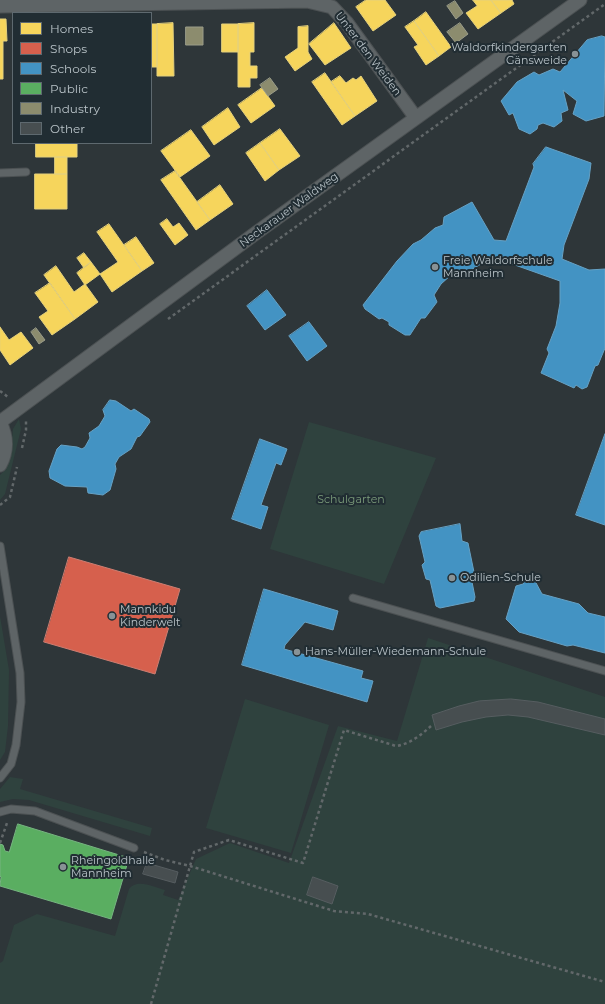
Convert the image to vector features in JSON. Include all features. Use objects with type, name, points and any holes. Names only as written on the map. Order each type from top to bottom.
[{"type":"street","name":"Neckarauer Waldweg","points":[[0,422],[250,238],[580,0]]},
{"type":"street","name":"Unter den Weiden","points":[[0,6],[307,1],[334,3],[416,118]]},
{"type":"street","points":[[0,422],[4,430],[6,450],[0,465]]},
{"type":"lane","points":[[0,173],[26,172]]},
{"type":"lane","points":[[0,546],[20,673],[21,702],[16,745],[11,764],[0,778]]},
{"type":"lane","points":[[353,598],[605,671]]},
{"type":"lane","points":[[0,812],[11,809],[35,811],[134,848]]},
{"type":"path","points":[[162,323],[605,4]]},
{"type":"path","points":[[26,421],[33,416]]},
{"type":"path","points":[[151,1004],[194,852],[229,840],[303,863],[344,730],[396,746],[403,745],[420,736],[431,726]]},
{"type":"path","points":[[0,843],[11,809]]},
{"type":"path","points":[[134,848],[165,860],[190,866],[334,911],[368,914],[605,982]]},
{"type":"green space","points":[[19,419],[21,429],[5,494],[0,500],[0,475],[6,469],[10,458],[13,429]]},
{"type":"green space","name":"Schulgarten","points":[[309,422],[436,458],[384,584],[270,549]]},
{"type":"green space","points":[[0,616],[9,670],[8,726],[5,752],[0,760]]},
{"type":"green space","points":[[428,638],[605,697],[605,1004],[0,1004],[0,963],[3,961],[14,925],[37,914],[115,936],[129,889],[132,886],[136,884],[151,885],[165,890],[163,895],[178,900],[196,859],[230,843],[289,863],[338,726],[397,741]]},
{"type":"green space","points":[[245,699],[329,725],[291,853],[206,828]]},
{"type":"green space","points":[[10,777],[23,779],[20,789],[152,828],[150,836],[29,800],[13,799],[0,802],[0,789]]},
{"type":"building: Homes","points":[[366,0],[385,0],[396,15],[373,31],[356,7]]},
{"type":"building: Homes","points":[[473,0],[491,0],[501,13],[478,29],[466,13],[477,6]]},
{"type":"building: Homes","points":[[491,0],[512,0],[514,4],[501,13]]},
{"type":"building: Homes","points":[[426,12],[451,47],[439,56],[414,21]]},
{"type":"building: Homes","points":[[0,19],[6,19],[7,41],[3,41],[3,79],[0,79]]},
{"type":"building: Homes","points":[[414,21],[439,56],[426,65],[414,47],[418,45],[405,27]]},
{"type":"building: Homes","points":[[173,23],[174,76],[157,76],[157,24]]},
{"type":"building: Homes","points":[[254,23],[254,52],[250,52],[250,66],[257,66],[257,78],[250,78],[250,87],[238,87],[238,24]]},
{"type":"building: Homes","points":[[334,23],[351,48],[325,65],[309,44]]},
{"type":"building: Homes","points":[[152,24],[157,24],[157,67],[152,67]]},
{"type":"building: Homes","points":[[222,24],[238,24],[238,52],[222,52]]},
{"type":"building: Homes","points":[[308,26],[308,52],[312,59],[295,71],[285,57],[298,48],[298,27]]},
{"type":"building: Homes","points":[[325,73],[355,116],[342,125],[312,82]]},
{"type":"building: Homes","points":[[340,76],[346,83],[353,78],[356,80],[361,76],[377,101],[355,116],[331,82]]},
{"type":"building: Homes","points":[[262,88],[275,106],[251,123],[238,105]]},
{"type":"building: Homes","points":[[228,108],[240,127],[214,145],[202,127]]},
{"type":"building: Homes","points":[[280,129],[300,156],[279,170],[260,143]]},
{"type":"building: Homes","points":[[191,130],[210,156],[180,177],[161,151]]},
{"type":"building: Homes","points":[[260,143],[279,170],[265,181],[246,153]]},
{"type":"building: Homes","points":[[36,144],[77,144],[77,157],[36,157]]},
{"type":"building: Homes","points":[[55,157],[67,157],[67,174],[55,174]]},
{"type":"building: Homes","points":[[175,171],[210,220],[196,230],[161,180]]},
{"type":"building: Homes","points":[[35,174],[67,174],[67,209],[35,209]]},
{"type":"building: Homes","points":[[220,185],[233,204],[210,220],[197,202]]},
{"type":"building: Homes","points":[[167,219],[173,227],[179,223],[188,235],[175,245],[160,224]]},
{"type":"building: Homes","points":[[109,224],[142,271],[112,292],[100,274],[118,262],[97,232]]},
{"type":"building: Homes","points":[[136,237],[154,263],[142,271],[124,245]]},
{"type":"building: Homes","points":[[84,253],[91,262],[84,268],[77,258]]},
{"type":"building: Homes","points":[[91,262],[100,274],[85,285],[77,273]]},
{"type":"building: Homes","points":[[56,266],[74,292],[85,284],[98,302],[75,319],[44,275]]},
{"type":"building: Homes","points":[[50,283],[75,319],[52,335],[39,317],[48,311],[35,293]]},
{"type":"building: Homes","points":[[0,327],[9,340],[21,332],[33,348],[10,365],[0,350]]},
{"type":"building: Shops","name":"Mannkidu Kinderwelt","points":[[69,557],[180,589],[155,674],[44,642]]},
{"type":"building: Schools","points":[[602,36],[605,37],[604,116],[586,121],[573,114],[577,101],[563,90],[568,110],[561,113],[562,121],[554,127],[543,123],[538,125],[537,129],[530,134],[519,129],[513,113],[509,115],[501,101],[517,82],[534,72],[539,75],[553,69],[560,72],[587,40]]},
{"type":"building: Schools","name":"Freie Waldorfschule Mannheim","points":[[546,147],[591,163],[589,179],[564,245],[562,259],[589,270],[605,269],[605,348],[598,365],[595,366],[587,387],[582,389],[576,385],[574,388],[541,373],[549,353],[547,349],[556,326],[560,303],[560,281],[498,259],[484,260],[481,264],[469,271],[466,269],[451,275],[441,284],[434,295],[437,302],[425,318],[421,318],[410,335],[405,335],[389,325],[389,322],[382,318],[379,319],[365,309],[363,305],[397,261],[413,244],[421,240],[435,228],[443,225],[444,217],[472,202],[494,240],[506,241],[534,167],[533,164]]},
{"type":"building: Schools","points":[[267,290],[286,315],[265,330],[247,306]]},
{"type":"building: Schools","points":[[309,322],[327,346],[307,361],[289,336]]},
{"type":"building: Schools","points":[[110,400],[116,401],[131,411],[134,409],[149,419],[150,422],[140,436],[137,437],[131,449],[119,457],[115,464],[116,469],[110,490],[103,495],[88,493],[87,487],[65,486],[50,478],[49,471],[57,449],[61,445],[82,449],[85,447],[90,438],[89,433],[99,426],[105,416],[103,410]]},
{"type":"building: Schools","points":[[605,434],[605,525],[576,515]]},
{"type":"building: Schools","points":[[260,439],[287,449],[281,465],[276,463],[261,505],[268,507],[261,529],[232,519]]},
{"type":"building: Schools","name":"Odilien-Schule","points":[[460,524],[462,541],[468,543],[475,577],[472,582],[475,597],[474,601],[440,608],[436,606],[430,580],[426,579],[422,565],[425,562],[419,536],[421,532]]},
{"type":"building: Schools","points":[[525,580],[535,581],[542,594],[579,604],[588,613],[605,617],[605,653],[573,645],[567,646],[519,632],[506,619],[516,586],[523,584]]},
{"type":"building: Schools","points":[[264,589],[338,611],[333,630],[305,622],[285,645],[284,649],[363,671],[361,678],[373,681],[367,702],[242,665]]},
{"type":"building: Public","name":"Rheingoldhalle Mannheim","points":[[18,824],[129,858],[111,919],[0,886],[0,844],[3,845],[5,851],[9,852]]},
{"type":"building: Industry","points":[[455,1],[463,13],[456,19],[447,6]]},
{"type":"building: Industry","points":[[460,23],[468,34],[456,43],[447,32]]},
{"type":"building: Industry","points":[[186,27],[203,27],[203,45],[186,45]]},
{"type":"building: Industry","points":[[270,78],[278,89],[268,96],[260,85]]},
{"type":"building: Industry","points":[[36,328],[45,340],[39,344],[31,332]]},
{"type":"building: Other","points":[[511,699],[538,702],[605,719],[605,735],[528,717],[508,715],[486,717],[462,722],[436,730],[432,715],[479,701]]},
{"type":"building: Other","points":[[147,863],[178,872],[175,883],[143,874]]},
{"type":"building: Other","points":[[313,877],[338,886],[332,904],[307,895]]},
{"type":"place","name":"Waldorfkindergarten Gänsweide","points":[[575,54]]},
{"type":"place","name":"Freie Waldorfschule Mannheim","points":[[435,267]]},
{"type":"place","name":"Odilien-Schule","points":[[452,578]]},
{"type":"place","name":"Mannkidu Kinderwelt","points":[[112,616]]},
{"type":"place","name":"Hans-Müller-Wiedemann-Schule","points":[[297,652]]},
{"type":"place","name":"Rheingoldhalle Mannheim","points":[[63,867]]}]
